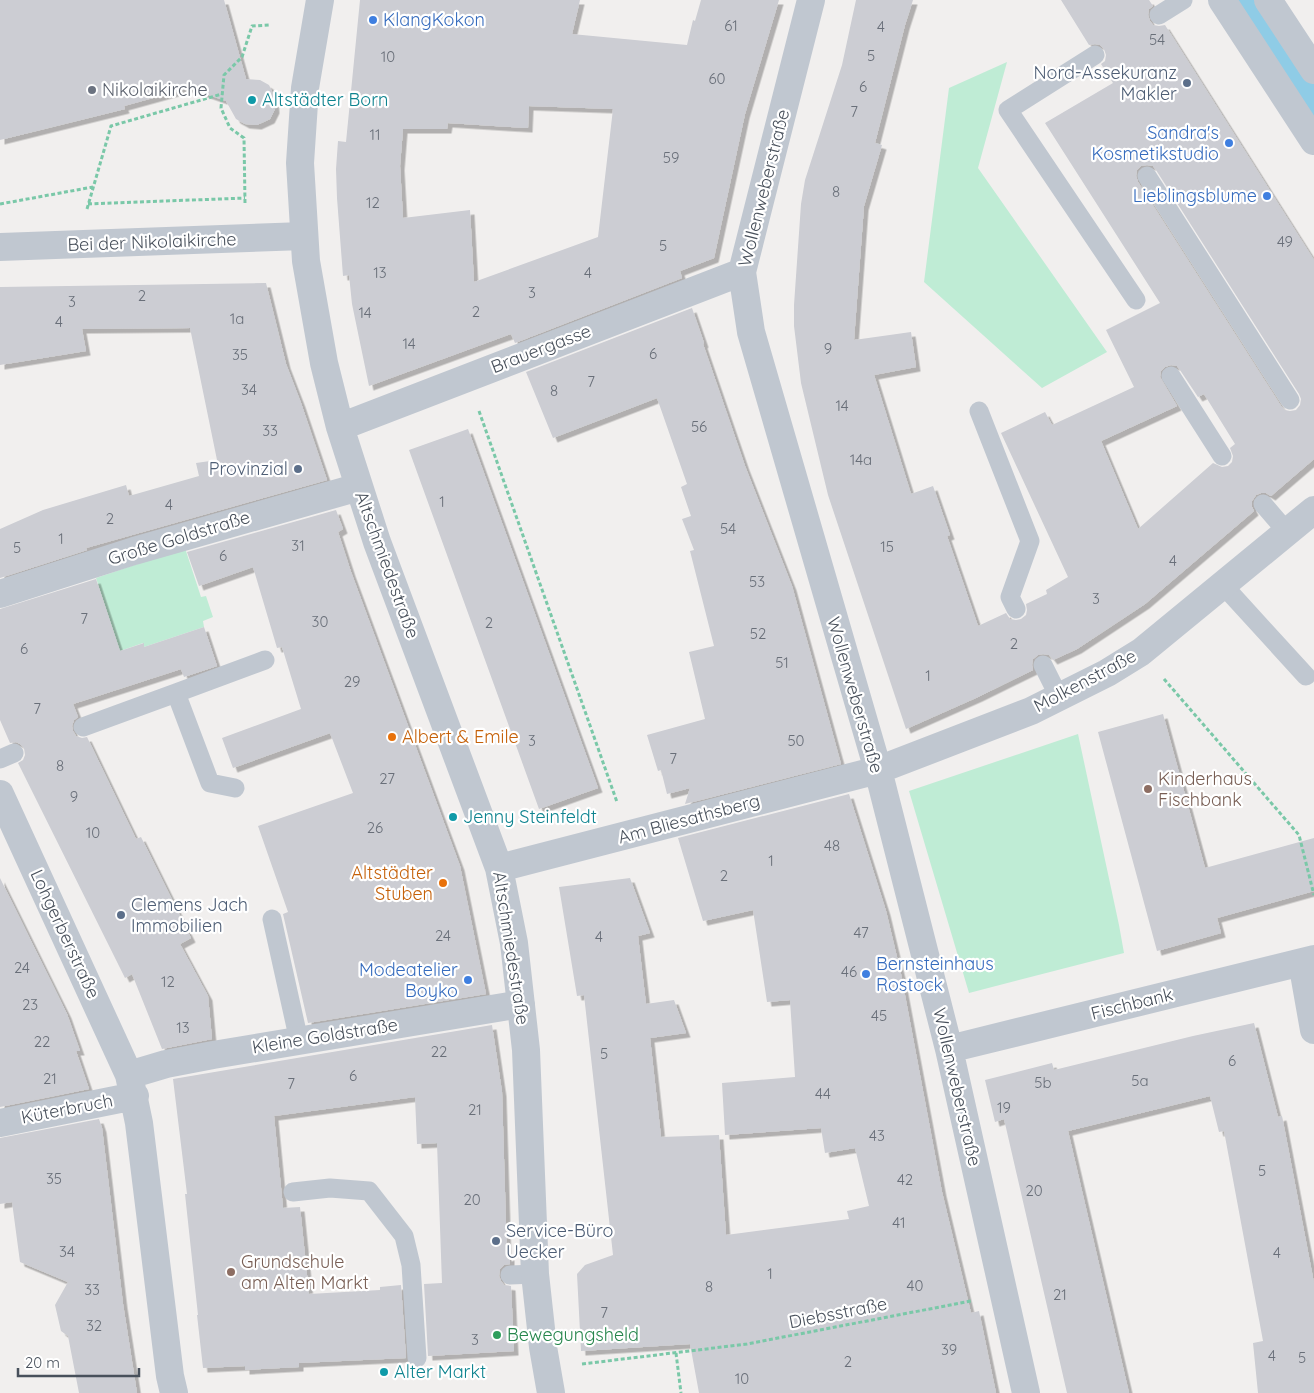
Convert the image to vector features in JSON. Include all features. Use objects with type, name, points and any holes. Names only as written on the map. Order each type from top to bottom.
[{"type":"street","name":"Altschmiedestraße","points":[[320,0],[306,88],[300,163],[306,260],[324,363],[340,427],[359,487],[377,542],[500,868],[514,943],[526,1050],[522,1275],[547,1369]]},
{"type":"street","name":"Wollenweberstraße","points":[[811,0],[742,272],[751,332],[878,770],[949,1049],[1026,1393]]},
{"type":"street","points":[[1222,0],[1314,140]]},
{"type":"street","points":[[1268,0],[1314,70]]},
{"type":"street","name":"Bei der Nikolaikirche","points":[[0,247],[304,236]]},
{"type":"street","name":"Brauergasse","points":[[340,427],[742,272]]},
{"type":"street","name":"Große Goldstraße","points":[[0,594],[134,551],[359,487]]},
{"type":"street","name":"Molkenstraße","points":[[878,770],[1030,711],[1107,673],[1141,652],[1314,510]]},
{"type":"street","name":"Am Bliesathsberg","points":[[500,868],[878,770]]},
{"type":"street","name":"Lohgerberstraße","points":[[0,794],[132,1085]]},
{"type":"street","points":[[1308,961],[1314,1030]]},
{"type":"street","name":"Fischbank","points":[[949,1049],[1308,961]]},
{"type":"street","name":"Kleine Goldstraße","points":[[132,1085],[166,1064],[521,1004]]},
{"type":"street","points":[[132,1085],[139,1123],[170,1376],[174,1393]]},
{"type":"street","name":"Küterbruch","points":[[0,1123],[132,1085]]},
{"type":"lane","points":[[1159,15],[1183,0]]},
{"type":"lane","points":[[1095,55],[1008,110],[1136,300]]},
{"type":"lane","points":[[1147,176],[1290,400]]},
{"type":"lane","points":[[1170,376],[1222,456]]},
{"type":"lane","points":[[979,411],[1030,541],[1010,597],[1016,609]]},
{"type":"lane","points":[[1263,504],[1287,532]]},
{"type":"lane","points":[[1223,585],[1306,676]]},
{"type":"lane","points":[[83,727],[265,660]]},
{"type":"lane","points":[[1043,665],[1059,697]]},
{"type":"lane","points":[[176,693],[210,783],[235,788]]},
{"type":"lane","points":[[272,919],[299,1041]]},
{"type":"lane","points":[[293,1192],[330,1188],[369,1192],[404,1236],[411,1264],[418,1358]]},
{"type":"path","points":[[245,206],[244,138],[230,128],[221,108],[224,75],[242,57],[252,26],[269,25]]},
{"type":"path","points":[[222,94],[111,126],[88,204],[245,198]]},
{"type":"path","points":[[0,204],[93,187]]},
{"type":"path","points":[[466,378],[609,780]]},
{"type":"path","points":[[1141,652],[1299,835],[1314,895]]},
{"type":"path","name":"Diebsstraße","points":[[676,1352],[747,1344],[1004,1294]]},
{"type":"path","points":[[547,1369],[676,1352],[681,1393]]},
{"type":"green space","points":[[1007,62],[978,168],[1107,352],[1042,388],[924,282],[949,88]]},
{"type":"green space","points":[[185,548],[201,597],[206,596],[213,617],[203,621],[204,627],[144,647],[143,643],[120,651],[96,578]]},
{"type":"green space","points":[[1078,734],[1124,953],[969,993],[909,791]]},
{"type":"building","name":"Nikolaikirche","points":[[0,0],[224,0],[246,79],[260,80],[269,85],[274,96],[275,109],[270,119],[257,125],[245,124],[236,119],[226,101],[189,88],[124,106],[125,109],[0,140]]},
{"type":"building","points":[[360,0],[580,0],[572,34],[687,45],[693,20],[695,21],[701,0],[779,0],[745,114],[714,258],[680,271],[682,278],[515,343],[511,334],[369,386],[352,304],[349,275],[343,276],[336,169],[338,141],[346,142]],"holes":[[[529,106],[613,109],[598,237],[474,282],[470,210],[403,218],[400,166],[403,129],[447,129],[448,123],[528,128]]]},
{"type":"building","points":[[856,0],[913,0],[875,143],[882,145],[864,206],[854,340],[911,332],[916,367],[874,375],[911,494],[933,486],[950,535],[947,536],[978,626],[1006,613],[1010,619],[1021,619],[1026,615],[1026,604],[1047,594],[1046,590],[1068,577],[1001,433],[1045,412],[1052,425],[1134,387],[1106,330],[1160,303],[1045,123],[1113,83],[1101,64],[1105,61],[1104,49],[1100,45],[1089,45],[1061,0],[1149,0],[1153,6],[1149,9],[1150,21],[1153,25],[1165,25],[1314,260],[1314,459],[1271,496],[1266,493],[1256,495],[1252,501],[1254,511],[1145,604],[1077,649],[1053,660],[1049,655],[1038,655],[1033,659],[1033,670],[906,729],[828,495],[801,383],[794,326],[801,204],[805,180],[842,65]],"holes":[[[1141,166],[1153,166],[1156,170],[1299,394],[1301,399],[1300,405],[1296,410],[1285,410],[1281,406],[1138,182],[1137,170]],[[1171,365],[1177,366],[1198,397],[1204,394],[1235,444],[1230,448],[1233,456],[1232,462],[1228,466],[1222,467],[1213,463],[1138,529],[1101,441],[1177,406],[1160,377],[1161,371]]]},
{"type":"building","points":[[266,283],[286,364],[327,480],[86,548],[87,550],[0,578],[0,529],[43,510],[126,485],[129,496],[199,476],[196,463],[217,460],[190,328],[82,329],[86,351],[0,365],[0,287]]},
{"type":"building","points":[[692,308],[745,466],[792,586],[841,764],[685,804],[690,788],[667,794],[661,770],[658,771],[647,735],[705,719],[689,652],[714,646],[690,551],[694,550],[682,519],[691,516],[681,487],[687,484],[657,398],[553,438],[526,372]]},
{"type":"building","points":[[468,429],[598,788],[539,809],[409,450]]},
{"type":"building","points":[[336,510],[343,529],[338,532],[351,572],[460,866],[486,994],[308,1023],[283,914],[288,912],[258,826],[353,793],[330,733],[233,768],[222,738],[301,709],[282,647],[277,648],[253,567],[199,586],[187,552]]},
{"type":"building","points":[[96,579],[120,651],[144,643],[144,647],[204,627],[217,666],[184,677],[181,669],[73,704],[78,717],[74,720],[73,731],[76,736],[87,737],[136,839],[141,837],[191,938],[180,944],[208,996],[212,1039],[162,1049],[132,974],[125,978],[18,763],[23,760],[25,755],[24,748],[16,742],[10,743],[0,720],[0,609]]},
{"type":"building","name":"Kinderhaus Fischbank","points":[[1163,714],[1205,868],[1314,838],[1314,891],[1217,918],[1221,933],[1157,951],[1098,732]]},
{"type":"building","points":[[849,794],[886,911],[901,974],[942,1192],[971,1313],[979,1311],[996,1393],[699,1393],[690,1344],[581,1351],[577,1274],[585,1265],[613,1255],[584,995],[577,996],[559,887],[630,878],[650,933],[638,936],[646,1004],[674,1000],[686,1033],[650,1038],[661,1137],[719,1135],[726,1235],[849,1219],[847,1211],[869,1206],[855,1148],[825,1153],[821,1128],[725,1135],[722,1083],[795,1077],[790,1000],[767,1002],[753,910],[703,921],[678,838]]},
{"type":"building","points":[[0,878],[67,1014],[80,1051],[76,1051],[89,1089],[0,1107]]},
{"type":"building","points":[[1254,1023],[1278,1117],[1282,1116],[1314,1283],[1314,1393],[1258,1393],[1253,1343],[1263,1341],[1224,1131],[1219,1132],[1210,1096],[1068,1131],[1129,1393],[1067,1393],[1004,1119],[995,1122],[985,1080],[1052,1063],[1054,1070]]},
{"type":"building","points":[[492,1025],[502,1092],[507,1257],[510,1256],[510,1264],[504,1265],[500,1269],[499,1276],[504,1285],[511,1286],[514,1351],[428,1356],[424,1284],[442,1283],[437,1143],[417,1144],[415,1097],[274,1116],[283,1208],[300,1207],[309,1294],[380,1290],[380,1287],[401,1285],[406,1358],[299,1363],[299,1367],[245,1370],[245,1366],[203,1368],[185,1194],[187,1194],[173,1079]]},
{"type":"building","points":[[99,1119],[102,1128],[123,1304],[137,1393],[79,1393],[68,1336],[61,1331],[55,1305],[68,1282],[20,1262],[12,1202],[0,1204],[0,1138]]},
{"type":"waterway","points":[[1245,0],[1314,106]]},
{"type":"place","name":"KlangKokon","points":[[373,20]]},
{"type":"place","name":"Nord-Assekuranz Makler","points":[[1187,83]]},
{"type":"place","name":"Nikolaikirche","points":[[92,90]]},
{"type":"place","name":"Altstädter Born","points":[[252,100]]},
{"type":"place","name":"Sandra's Kosmetikstudio","points":[[1229,143]]},
{"type":"place","name":"Lieblingsblume","points":[[1267,196]]},
{"type":"place","name":"Provinzial","points":[[298,469]]},
{"type":"place","name":"Albert & Emile","points":[[392,737]]},
{"type":"place","name":"Kinderhaus Fischbank","points":[[1148,789]]},
{"type":"place","name":"Jenny Steinfeldt","points":[[453,817]]},
{"type":"place","name":"Altstädter Stuben","points":[[443,883]]},
{"type":"place","name":"Clemens Jach Immobilien","points":[[121,915]]},
{"type":"place","name":"Bernsteinhaus Rostock","points":[[866,974]]},
{"type":"place","name":"Modeatelier Boyko","points":[[468,980]]},
{"type":"place","name":"Service-Büro Uecker","points":[[496,1241]]},
{"type":"place","name":"Grundschule am Alten Markt","points":[[231,1272]]},
{"type":"place","name":"Bewegungsheld","points":[[497,1335]]},
{"type":"place","name":"Alter Markt","points":[[384,1372]]}]
